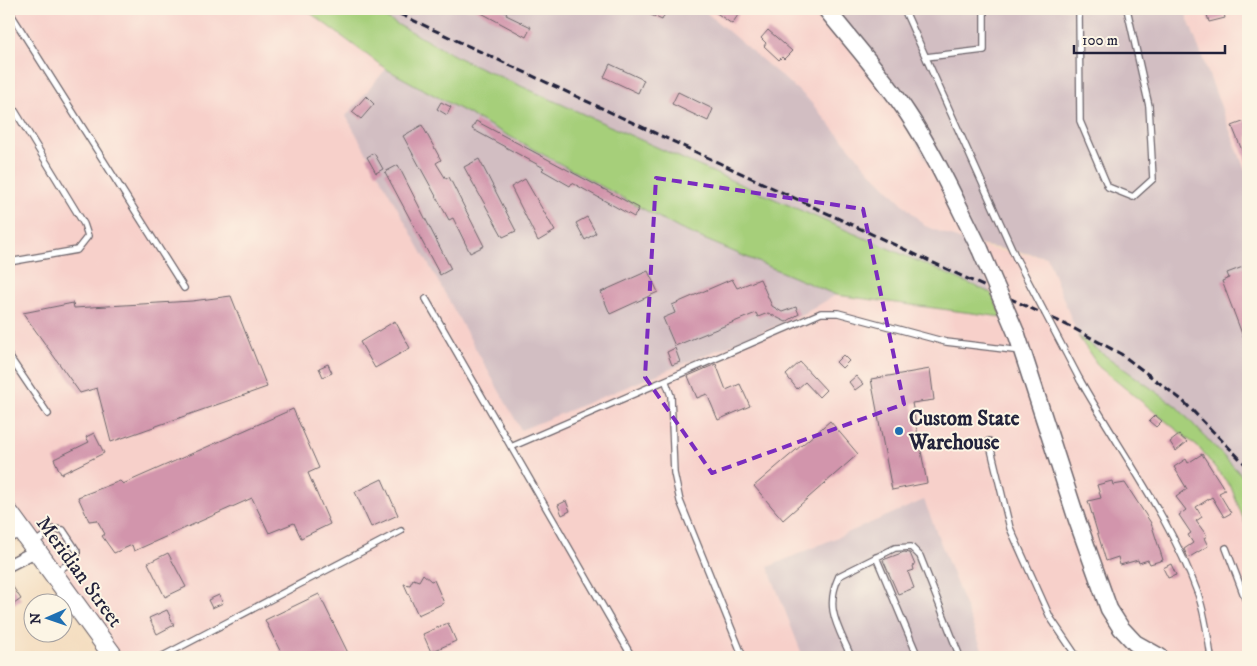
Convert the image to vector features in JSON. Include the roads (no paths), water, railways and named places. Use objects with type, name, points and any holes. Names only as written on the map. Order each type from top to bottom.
[{"type":"main road","points":[[826,9],[882,78],[907,113],[921,135],[980,249],[1023,351],[1077,520],[1109,609],[1120,628],[1135,643],[1161,657]]},
{"type":"main road","name":"Meridian Street","points":[[9,513],[25,542],[53,574],[114,657]]},
{"type":"street","points":[[9,564],[25,542]]},
{"type":"lane","points":[[904,9],[1016,258],[1080,380],[1139,475],[1170,532],[1198,593],[1207,628],[1211,657]]},
{"type":"lane","points":[[926,57],[984,50],[984,9]]},
{"type":"lane","points":[[1078,9],[1080,121],[1108,188],[1133,197],[1153,179],[1148,106],[1127,9]]},
{"type":"lane","points":[[9,11],[184,288]]},
{"type":"lane","points":[[9,101],[84,224],[88,236],[77,250],[9,262]]},
{"type":"lane","points":[[426,299],[632,657]]},
{"type":"lane","points":[[511,447],[666,382],[821,313],[838,313],[946,342],[1023,351]]},
{"type":"lane","points":[[9,356],[48,414]]},
{"type":"lane","points":[[666,382],[671,396],[674,474],[680,501],[742,657]]},
{"type":"lane","points":[[989,441],[1010,528],[1050,617],[1077,657]]},
{"type":"lane","points":[[25,542],[54,529],[63,530],[77,551],[77,557],[53,574]]},
{"type":"lane","points":[[161,657],[401,531]]},
{"type":"lane","points":[[851,657],[832,610],[832,592],[839,576],[895,548],[911,547],[920,556],[960,657]]},
{"type":"lane","points":[[1226,548],[1248,606]]},
{"type":"lane","points":[[876,557],[918,657]]},
{"type":"railway","points":[[389,9],[1071,327],[1121,354],[1182,400],[1248,467]]},
{"type":"place","name":"Custom State Warehouse","points":[[899,431]]}]
